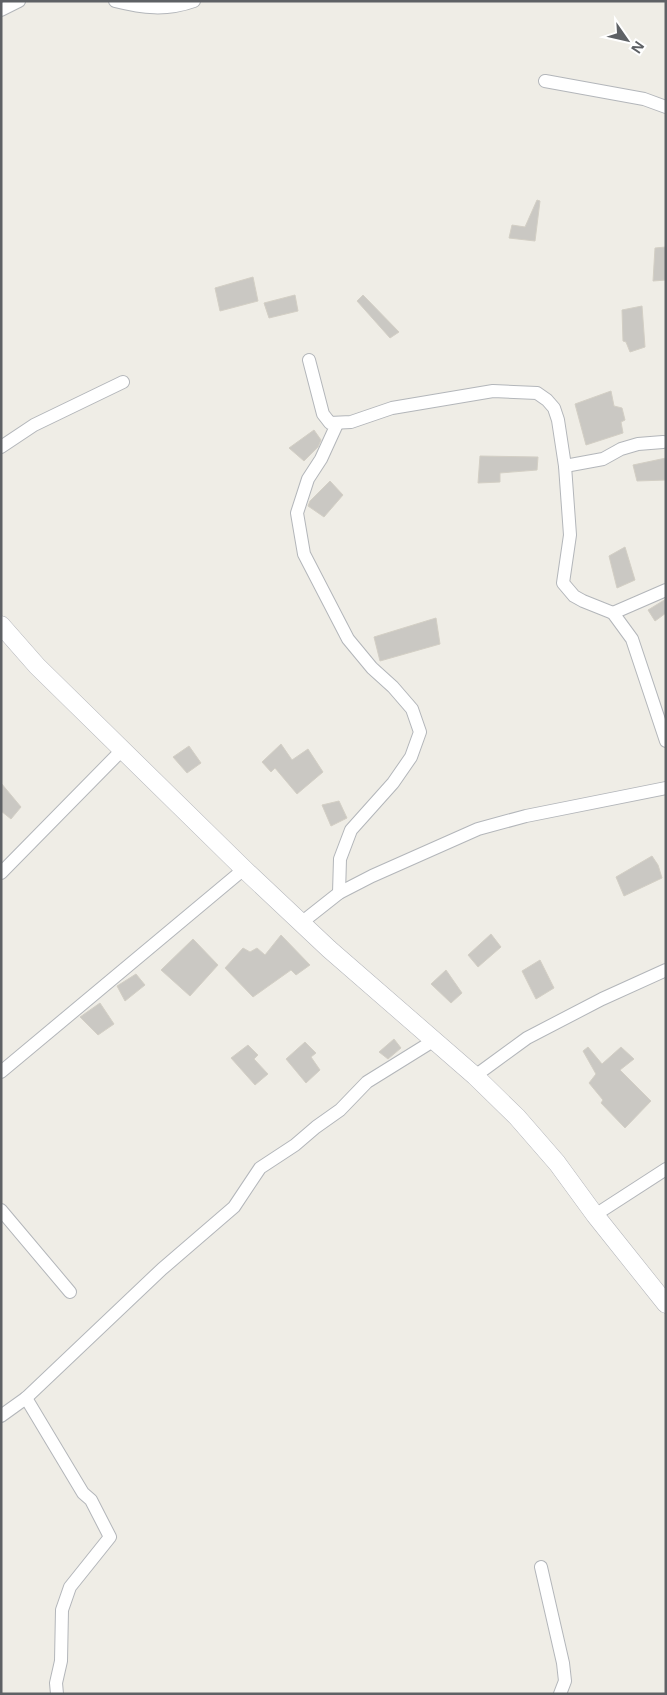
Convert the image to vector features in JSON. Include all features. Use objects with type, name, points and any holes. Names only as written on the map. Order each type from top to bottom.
[{"type":"main road","points":[[1,625],[38,666],[244,869],[301,923],[475,1076],[542,1143],[595,1215],[666,1304]]},
{"type":"street","points":[[1,10],[19,1]]},
{"type":"street","points":[[115,1],[177,7],[194,1]]},
{"type":"street","points":[[545,81],[644,99],[666,107]]},
{"type":"street","points":[[309,360],[323,414],[330,423],[351,422],[392,408],[493,392],[537,393],[547,400],[554,408],[558,420],[566,466],[570,535],[563,583],[574,596],[582,601],[613,614],[632,639],[666,741]]},
{"type":"street","points":[[1,446],[34,425],[123,382]]},
{"type":"street","points":[[337,424],[321,459],[308,479],[297,513],[304,554],[348,639],[372,668],[393,687],[412,709],[420,732],[411,757],[392,783],[351,830],[340,859],[339,893]]},
{"type":"street","points":[[566,466],[603,459],[621,449],[638,444],[663,442]]},
{"type":"street","points":[[613,614],[666,590]]},
{"type":"street","points":[[1,873],[122,750]]},
{"type":"street","points":[[301,923],[339,893],[372,876],[478,829],[526,816],[666,788]]},
{"type":"street","points":[[4,1064],[244,869]]},
{"type":"street","points":[[475,1076],[527,1038],[602,998],[666,970]]},
{"type":"street","points":[[1,1416],[26,1398],[162,1269],[234,1207],[260,1168],[295,1145],[340,1110],[367,1082],[433,1040]]},
{"type":"street","points":[[595,1215],[666,1170]]},
{"type":"street","points":[[1,1210],[70,1292]]},
{"type":"street","points":[[26,1398],[83,1493],[91,1500],[110,1537],[70,1587],[62,1610],[61,1661],[56,1683],[57,1694]]},
{"type":"street","points":[[540,1567],[563,1663],[565,1681],[560,1694]]},
{"type":"building","points":[[537,200],[540,201],[535,241],[509,238],[512,225],[525,227]]},
{"type":"building","points":[[666,247],[666,280],[653,281],[655,248]]},
{"type":"building","points":[[253,277],[258,301],[220,311],[215,288]]},
{"type":"building","points":[[295,295],[298,311],[269,318],[264,303]]},
{"type":"building","points":[[363,295],[399,332],[390,338],[357,301]]},
{"type":"building","points":[[642,306],[645,347],[630,352],[626,342],[623,341],[622,310]]},
{"type":"building","points":[[611,391],[614,406],[622,408],[625,420],[621,422],[623,433],[586,445],[575,404]]},
{"type":"building","points":[[314,430],[321,440],[318,447],[304,461],[289,448]]},
{"type":"building","points":[[480,456],[538,457],[537,470],[500,473],[500,482],[478,483]]},
{"type":"building","points":[[666,458],[666,480],[637,481],[633,465]]},
{"type":"building","points":[[330,481],[343,495],[324,517],[308,506],[310,501]]},
{"type":"building","points":[[625,547],[635,580],[617,588],[609,556]]},
{"type":"building","points":[[666,599],[666,613],[655,621],[648,610]]},
{"type":"building","points":[[436,618],[440,644],[380,661],[374,637]]},
{"type":"building","points":[[281,744],[292,760],[308,749],[323,772],[297,794],[275,768],[271,772],[262,762]]},
{"type":"building","points":[[189,746],[201,763],[187,773],[173,757]]},
{"type":"building","points":[[1,783],[21,807],[11,819],[1,811]]},
{"type":"building","points":[[339,801],[347,818],[331,826],[322,805]]},
{"type":"building","points":[[652,856],[658,865],[662,878],[624,896],[616,877]]},
{"type":"building","points":[[491,934],[501,947],[478,967],[468,955]]},
{"type":"building","points":[[281,935],[310,965],[296,975],[291,970],[253,997],[225,968],[243,948],[250,952],[257,948],[265,955]]},
{"type":"building","points":[[193,939],[218,965],[190,996],[161,970]]},
{"type":"building","points":[[540,960],[554,988],[536,999],[522,971]]},
{"type":"building","points":[[446,970],[462,993],[451,1003],[431,984]]},
{"type":"building","points":[[136,974],[145,985],[125,1001],[117,986]]},
{"type":"building","points":[[100,1003],[114,1024],[98,1035],[80,1017]]},
{"type":"building","points":[[394,1039],[401,1048],[388,1059],[379,1052]]},
{"type":"building","points":[[305,1042],[316,1053],[311,1057],[320,1070],[306,1083],[286,1059]]},
{"type":"building","points":[[248,1045],[258,1055],[254,1059],[268,1074],[255,1085],[231,1058]]},
{"type":"building","points":[[588,1047],[602,1064],[621,1047],[634,1059],[620,1070],[651,1101],[625,1128],[601,1103],[603,1100],[589,1083],[596,1074],[583,1051]]}]
